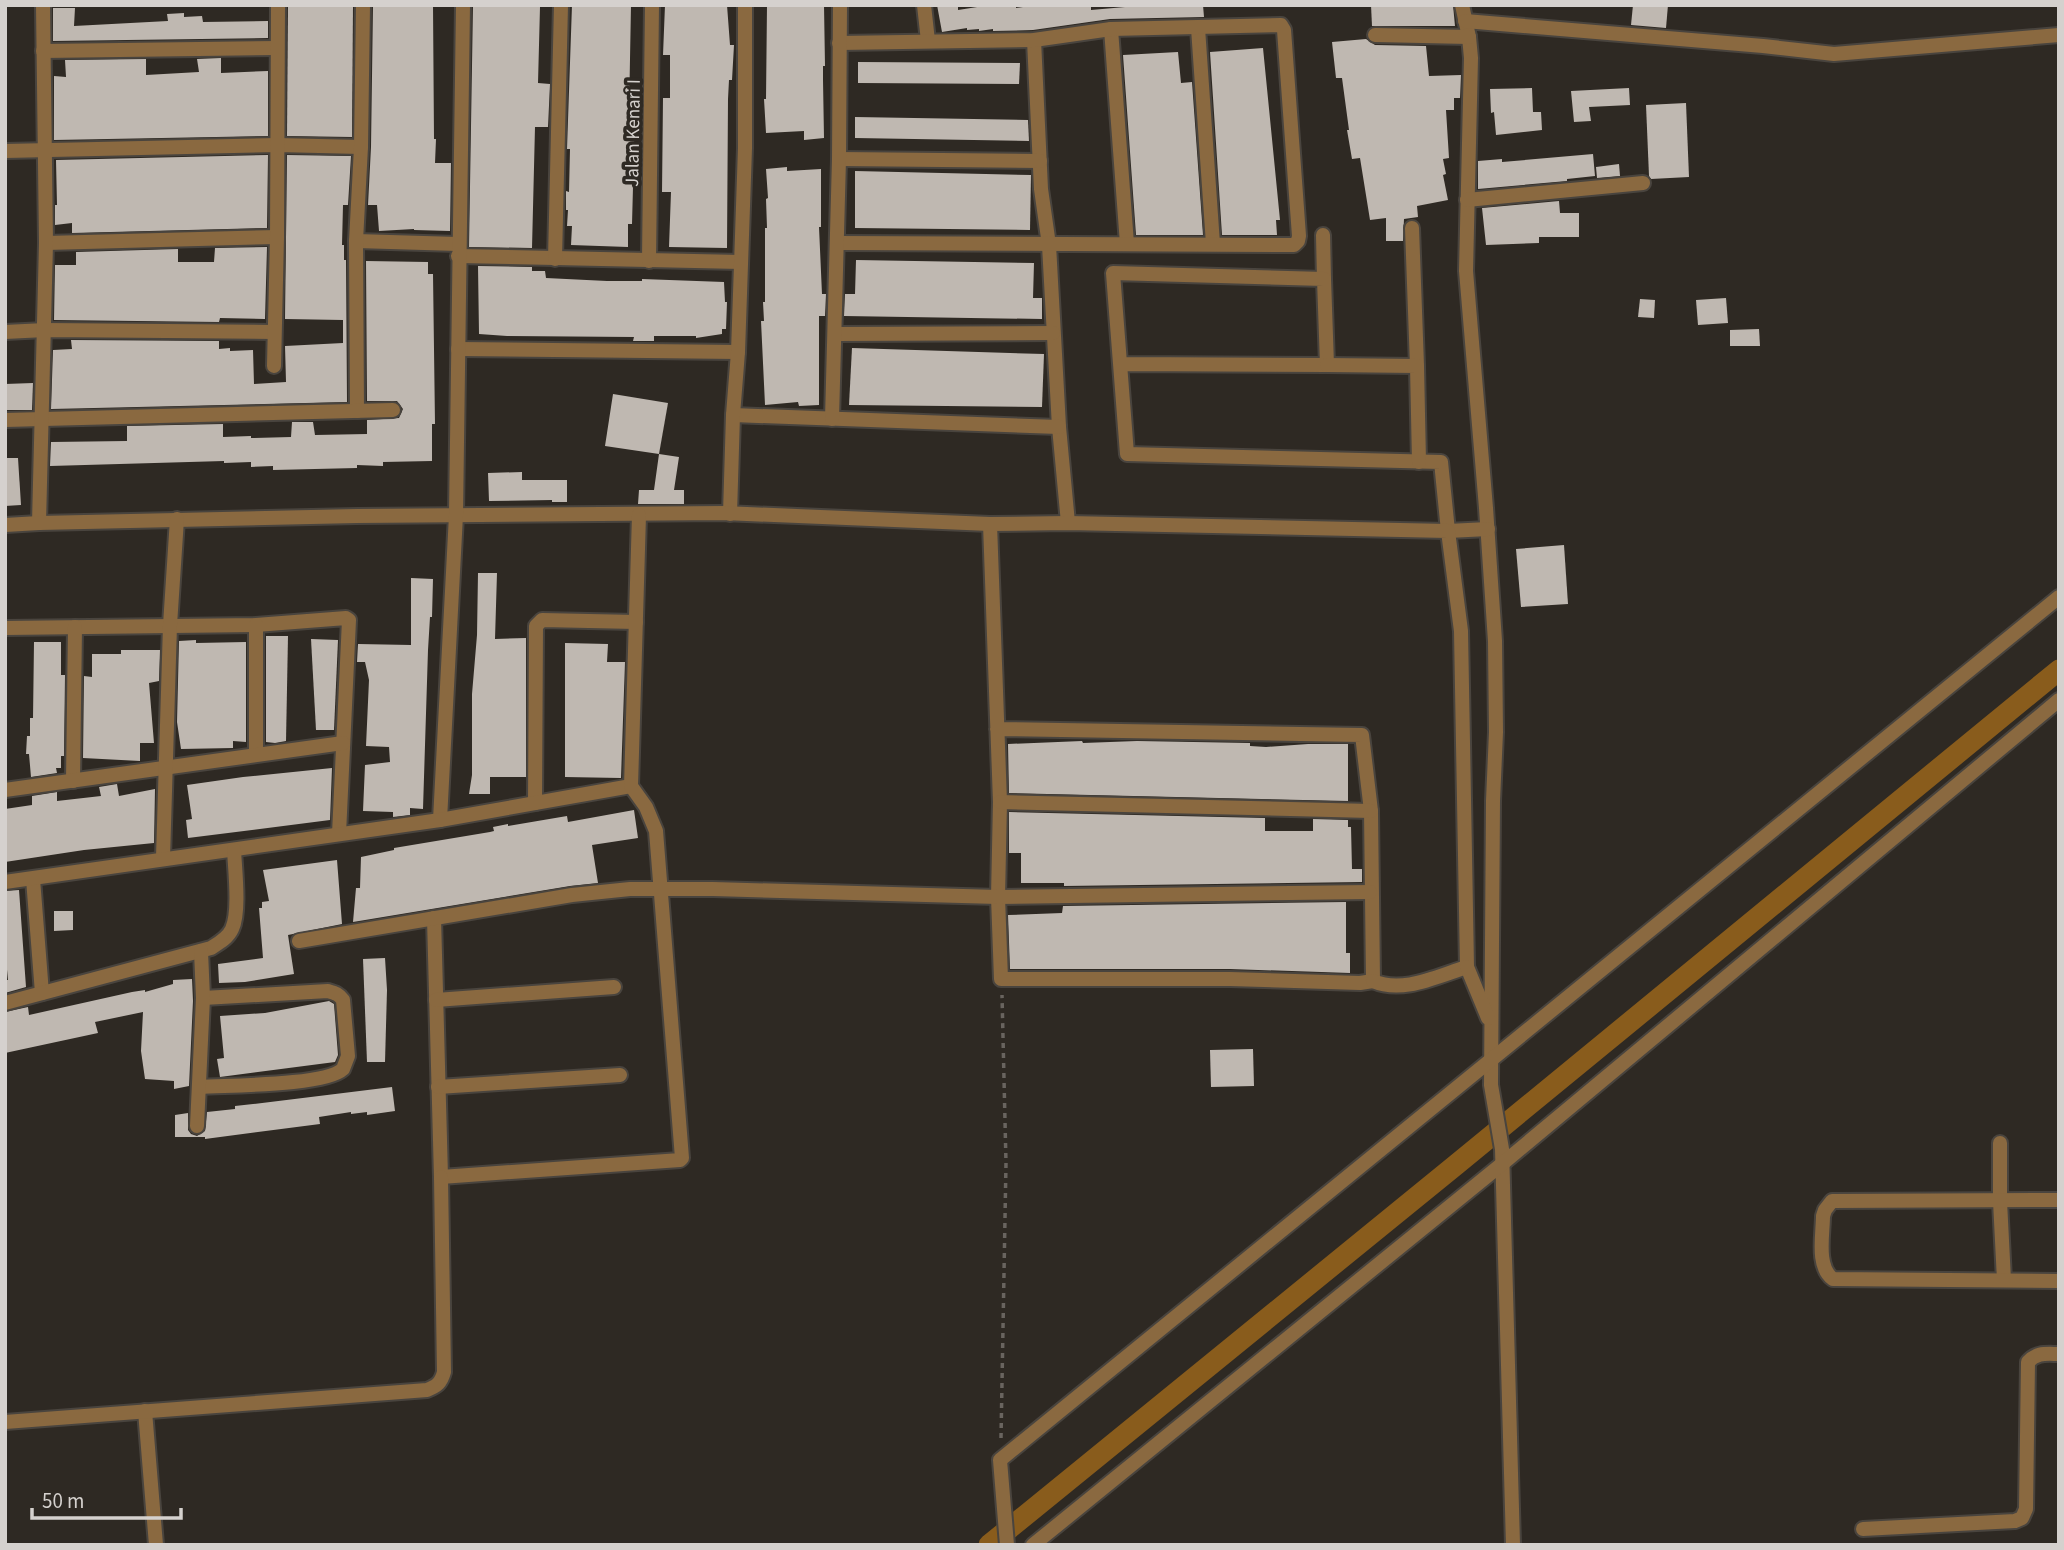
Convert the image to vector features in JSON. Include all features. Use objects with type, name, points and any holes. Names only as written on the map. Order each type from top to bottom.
[{"type":"street","points":[[39,523],[47,243],[43,5]]},
{"type":"street","points":[[274,366],[278,5]]},
{"type":"street","points":[[357,411],[356,241],[361,147],[363,5]]},
{"type":"street","points":[[440,820],[456,515],[463,5]]},
{"type":"street","points":[[555,259],[561,5]]},
{"type":"street","name":"Jalan Kenari I","points":[[649,261],[652,5]]},
{"type":"street","points":[[730,514],[745,148],[745,5]]},
{"type":"street","points":[[832,419],[840,5]]},
{"type":"street","points":[[924,5],[929,41]]},
{"type":"street","points":[[1462,5],[1469,37],[1471,73],[1467,296],[1488,529],[1494,641],[1496,732],[1491,1085],[1502,1156],[1513,1545]]},
{"type":"street","points":[[1465,21],[1834,54],[2059,35]]},
{"type":"street","points":[[837,243],[1294,245],[1299,236],[1281,25],[1111,29],[1034,40],[839,43]]},
{"type":"street","points":[[1198,28],[1213,244]]},
{"type":"street","points":[[1111,29],[1128,244]]},
{"type":"street","points":[[1376,35],[1469,37]]},
{"type":"street","points":[[1034,40],[1041,189],[1049,245],[1059,426],[1068,523]]},
{"type":"street","points":[[43,51],[276,48]]},
{"type":"street","points":[[5,151],[277,145],[361,147]]},
{"type":"street","points":[[839,159],[1040,161]]},
{"type":"street","points":[[1467,200],[1643,183]]},
{"type":"street","points":[[1412,228],[1419,461]]},
{"type":"street","points":[[1323,235],[1327,365]]},
{"type":"street","points":[[47,243],[277,237]]},
{"type":"street","points":[[356,241],[555,259],[741,262]]},
{"type":"street","points":[[1324,279],[1113,273],[1126,454],[1441,462],[1461,631],[1467,967],[1492,1026]]},
{"type":"street","points":[[5,332],[274,332]]},
{"type":"street","points":[[835,334],[1054,333]]},
{"type":"street","points":[[458,349],[738,352]]},
{"type":"street","points":[[1120,364],[1418,366]]},
{"type":"street","points":[[5,420],[393,410]]},
{"type":"street","points":[[733,415],[1059,426]]},
{"type":"street","points":[[5,525],[177,519],[730,514],[990,524],[1068,523],[1448,531],[1488,529]]},
{"type":"street","points":[[441,1177],[682,1158],[656,831],[646,807],[631,786],[639,515]]},
{"type":"street","points":[[163,858],[170,625],[177,519]]},
{"type":"street","points":[[990,524],[1000,802],[998,897],[1002,979],[1373,981],[1384,986],[1397,987],[1467,967]]},
{"type":"street","points":[[1007,1545],[1000,1460],[2059,597]]},
{"type":"street","points":[[5,628],[256,625],[346,618],[349,620],[339,834]]},
{"type":"street","points":[[535,803],[538,622],[636,622]]},
{"type":"street","points":[[256,625],[256,754]]},
{"type":"street","points":[[73,781],[75,627]]},
{"type":"street","points":[[1033,1545],[1502,1156],[2059,700]]},
{"type":"street","points":[[997,729],[1362,735],[1371,811],[1373,981]]},
{"type":"street","points":[[5,790],[343,743]]},
{"type":"street","points":[[5,882],[440,820],[631,786]]},
{"type":"street","points":[[1000,802],[1371,811]]},
{"type":"street","points":[[5,1003],[211,948],[232,929],[236,915],[234,850]]},
{"type":"street","points":[[33,879],[42,993]]},
{"type":"street","points":[[299,941],[572,895],[630,889],[998,897],[1370,892]]},
{"type":"street","points":[[5,1422],[426,1390],[437,1386],[444,1372],[434,918]]},
{"type":"street","points":[[197,1126],[203,998],[201,951]]},
{"type":"street","points":[[436,1000],[614,987]]},
{"type":"street","points":[[200,1087],[292,1082],[330,1076],[343,1069],[348,1056],[343,1000],[334,992],[203,998]]},
{"type":"street","points":[[438,1087],[620,1075]]},
{"type":"street","points":[[2000,1143],[2004,1280]]},
{"type":"street","points":[[2059,1200],[1832,1202],[1822,1216],[1823,1265],[1833,1279],[2059,1281]]},
{"type":"street","points":[[1863,1529],[2015,1521],[2022,1518],[2026,1509],[2028,1363],[2039,1354],[2059,1354]]},
{"type":"street","points":[[145,1411],[156,1545]]},
{"type":"path","points":[[1000,1460],[1006,1163],[1002,979]]},
{"type":"building","points":[[288,5],[353,5],[352,137],[287,136]]},
{"type":"building","points":[[373,5],[433,5],[435,163],[451,163],[450,231],[379,231],[377,205],[368,205]]},
{"type":"building","points":[[473,5],[540,7],[538,83],[550,84],[548,127],[535,127],[532,248],[469,247]]},
{"type":"building","points":[[572,5],[631,5],[629,113],[635,113],[632,224],[628,224],[628,247],[571,245],[572,226],[567,226],[566,191],[569,192],[570,149],[567,149]]},
{"type":"building","points":[[665,5],[727,5],[730,45],[734,45],[728,99],[727,248],[669,247],[671,192],[662,192],[663,98],[670,98],[670,55],[663,55]]},
{"type":"building","points":[[767,5],[824,5],[824,138],[804,140],[804,131],[766,133],[764,99]]},
{"type":"building","points":[[937,5],[958,5],[958,10],[990,5],[1016,5],[1016,8],[1037,5],[1091,5],[1091,10],[1125,5],[1203,5],[1204,17],[1110,19],[1033,30],[979,31],[967,28],[942,32]]},
{"type":"building","points":[[1371,5],[1453,5],[1455,26],[1372,26]]},
{"type":"building","points":[[1633,5],[1668,5],[1666,28],[1631,25]]},
{"type":"building","points":[[53,8],[75,8],[74,26],[168,21],[167,14],[184,13],[184,17],[202,16],[203,22],[268,21],[268,38],[53,41]]},
{"type":"building","points":[[1366,39],[1375,45],[1426,46],[1429,76],[1461,75],[1460,98],[1454,98],[1454,110],[1446,110],[1449,158],[1443,159],[1446,174],[1443,175],[1448,200],[1417,206],[1418,217],[1404,219],[1403,241],[1386,241],[1386,218],[1370,220],[1360,158],[1352,159],[1342,78],[1336,78],[1332,42]]},
{"type":"building","points":[[1263,48],[1280,220],[1276,220],[1277,235],[1222,235],[1210,52]]},
{"type":"building","points":[[1178,52],[1181,83],[1192,82],[1203,235],[1136,235],[1123,55]]},
{"type":"building","points":[[221,58],[221,73],[268,71],[268,136],[54,140],[54,76],[66,77],[65,60],[146,59],[146,75],[199,72],[197,59]]},
{"type":"building","points":[[858,62],[1020,63],[1019,84],[858,83]]},
{"type":"building","points":[[1532,88],[1533,112],[1541,112],[1542,130],[1496,135],[1494,112],[1491,113],[1490,89]]},
{"type":"building","points":[[1629,88],[1630,105],[1589,107],[1591,121],[1574,122],[1571,91]]},
{"type":"building","points":[[1686,103],[1689,177],[1651,179],[1646,105]]},
{"type":"building","points":[[855,117],[1028,120],[1029,141],[855,138]]},
{"type":"building","points":[[1593,154],[1595,176],[1478,189],[1478,161],[1502,159],[1502,162]]},
{"type":"building","points":[[268,155],[267,228],[72,233],[72,223],[55,225],[56,160]]},
{"type":"building","points":[[287,155],[351,156],[348,205],[343,205],[342,245],[346,260],[347,402],[51,409],[53,350],[72,349],[71,340],[219,341],[219,349],[253,350],[254,384],[286,382],[285,346],[343,343],[343,320],[285,319]]},
{"type":"building","points":[[1619,164],[1620,176],[1597,178],[1596,167]]},
{"type":"building","points":[[787,167],[787,171],[821,169],[819,227],[822,294],[826,294],[825,316],[819,316],[819,405],[799,406],[798,402],[765,405],[761,321],[764,321],[765,302],[765,228],[768,198],[766,169]]},
{"type":"building","points":[[855,171],[1031,175],[1030,230],[855,228]]},
{"type":"building","points":[[1559,201],[1560,213],[1579,213],[1579,237],[1539,237],[1539,243],[1486,245],[1482,208]]},
{"type":"building","points":[[267,247],[265,319],[220,318],[219,322],[54,320],[55,265],[76,265],[76,252],[178,249],[178,262],[214,262],[215,248]]},
{"type":"building","points":[[856,260],[1034,263],[1033,298],[1042,298],[1042,319],[844,316],[845,294],[855,294]]},
{"type":"building","points":[[366,261],[428,262],[428,274],[433,274],[435,424],[432,424],[432,461],[383,462],[383,466],[357,465],[357,468],[273,470],[273,466],[251,467],[251,462],[224,461],[50,466],[51,442],[127,441],[127,426],[223,424],[223,437],[291,437],[292,422],[313,422],[315,435],[367,434],[367,420],[399,418],[403,409],[397,401],[367,401]]},
{"type":"building","points":[[478,266],[532,267],[532,271],[545,271],[546,278],[724,282],[727,302],[726,329],[722,329],[722,334],[696,338],[654,336],[654,341],[633,341],[634,337],[479,334]]},
{"type":"building","points":[[1726,298],[1728,323],[1698,325],[1696,300]]},
{"type":"building","points":[[1640,299],[1655,300],[1654,318],[1638,317]]},
{"type":"building","points":[[1759,329],[1760,346],[1730,346],[1730,330]]},
{"type":"building","points":[[852,348],[1044,354],[1042,407],[849,405]]},
{"type":"building","points":[[33,383],[32,410],[5,410],[5,384]]},
{"type":"building","points":[[613,394],[668,403],[659,454],[605,446]]},
{"type":"building","points":[[659,454],[679,457],[674,490],[684,490],[684,504],[638,504],[639,490],[654,490]]},
{"type":"building","points":[[5,458],[18,458],[21,505],[5,506]]},
{"type":"building","points":[[522,472],[522,480],[567,480],[567,502],[489,501],[488,473]]},
{"type":"building","points":[[1564,545],[1568,604],[1521,607],[1516,549]]},
{"type":"building","points":[[478,573],[497,573],[495,639],[526,638],[526,777],[490,777],[490,794],[469,794],[472,775],[472,694]]},
{"type":"building","points":[[411,578],[433,579],[423,809],[410,808],[410,815],[393,817],[393,812],[363,811],[365,765],[390,762],[389,747],[366,746],[369,680],[365,662],[357,662],[358,644],[411,645]]},
{"type":"building","points":[[266,636],[288,636],[286,741],[275,743],[266,742]]},
{"type":"building","points":[[311,639],[338,640],[334,730],[316,730]]},
{"type":"building","points":[[196,640],[196,643],[246,642],[246,742],[233,741],[233,748],[181,749],[177,722],[179,641]]},
{"type":"building","points":[[34,642],[61,642],[61,675],[65,675],[64,756],[61,756],[61,768],[56,768],[57,773],[31,777],[29,754],[26,754],[30,718],[33,718]]},
{"type":"building","points":[[565,643],[608,644],[607,662],[625,662],[621,778],[565,777]]},
{"type":"building","points":[[121,650],[160,650],[159,681],[149,683],[154,743],[140,743],[140,761],[83,758],[84,676],[92,677],[92,654],[121,654]]},
{"type":"building","points":[[1082,741],[1250,743],[1250,746],[1266,747],[1348,744],[1348,801],[1009,793],[1008,744]]},
{"type":"building","points":[[332,768],[330,820],[188,838],[186,820],[192,819],[187,785]]},
{"type":"building","points":[[117,784],[119,796],[155,789],[154,843],[5,862],[5,809],[32,805],[32,796],[57,792],[57,801],[101,796],[99,787]]},
{"type":"building","points":[[634,810],[638,838],[592,845],[598,883],[353,922],[356,888],[360,888],[361,857],[394,848],[490,832],[494,831],[493,827],[508,824],[567,816],[568,822]]},
{"type":"building","points":[[1009,812],[1265,818],[1265,831],[1313,831],[1313,819],[1348,820],[1348,827],[1351,827],[1352,869],[1362,869],[1362,882],[1064,886],[1064,883],[1021,883],[1021,853],[1009,853]]},
{"type":"building","points":[[337,860],[342,924],[288,935],[294,974],[245,982],[219,983],[218,964],[263,958],[259,908],[262,908],[262,902],[269,901],[263,870]]},
{"type":"building","points":[[19,890],[26,987],[5,993],[5,980],[8,980],[5,891]]},
{"type":"building","points":[[1346,902],[1346,953],[1350,953],[1350,973],[1230,969],[1010,969],[1008,915],[1062,913],[1063,906]]},
{"type":"building","points":[[54,911],[73,911],[73,930],[54,931]]},
{"type":"building","points":[[385,958],[385,1062],[367,1062],[363,959]]},
{"type":"building","points":[[192,979],[189,1086],[174,1089],[174,1081],[145,1079],[141,1051],[143,1012],[95,1022],[98,1033],[5,1053],[5,1012],[28,1007],[29,1015],[132,992],[145,992],[173,984],[173,980]]},
{"type":"building","points":[[329,1001],[334,1004],[338,1055],[335,1062],[220,1077],[217,1059],[224,1058],[220,1016],[265,1013]]},
{"type":"building","points":[[1253,1049],[1254,1086],[1211,1087],[1210,1050]]},
{"type":"building","points":[[392,1087],[395,1111],[367,1115],[367,1112],[351,1112],[319,1117],[320,1124],[205,1139],[175,1137],[175,1115],[188,1113],[188,1130],[197,1136],[205,1131],[207,1112],[235,1109],[235,1106]]},
{"type":"waterway","points":[[989,1545],[2059,670]]}]
